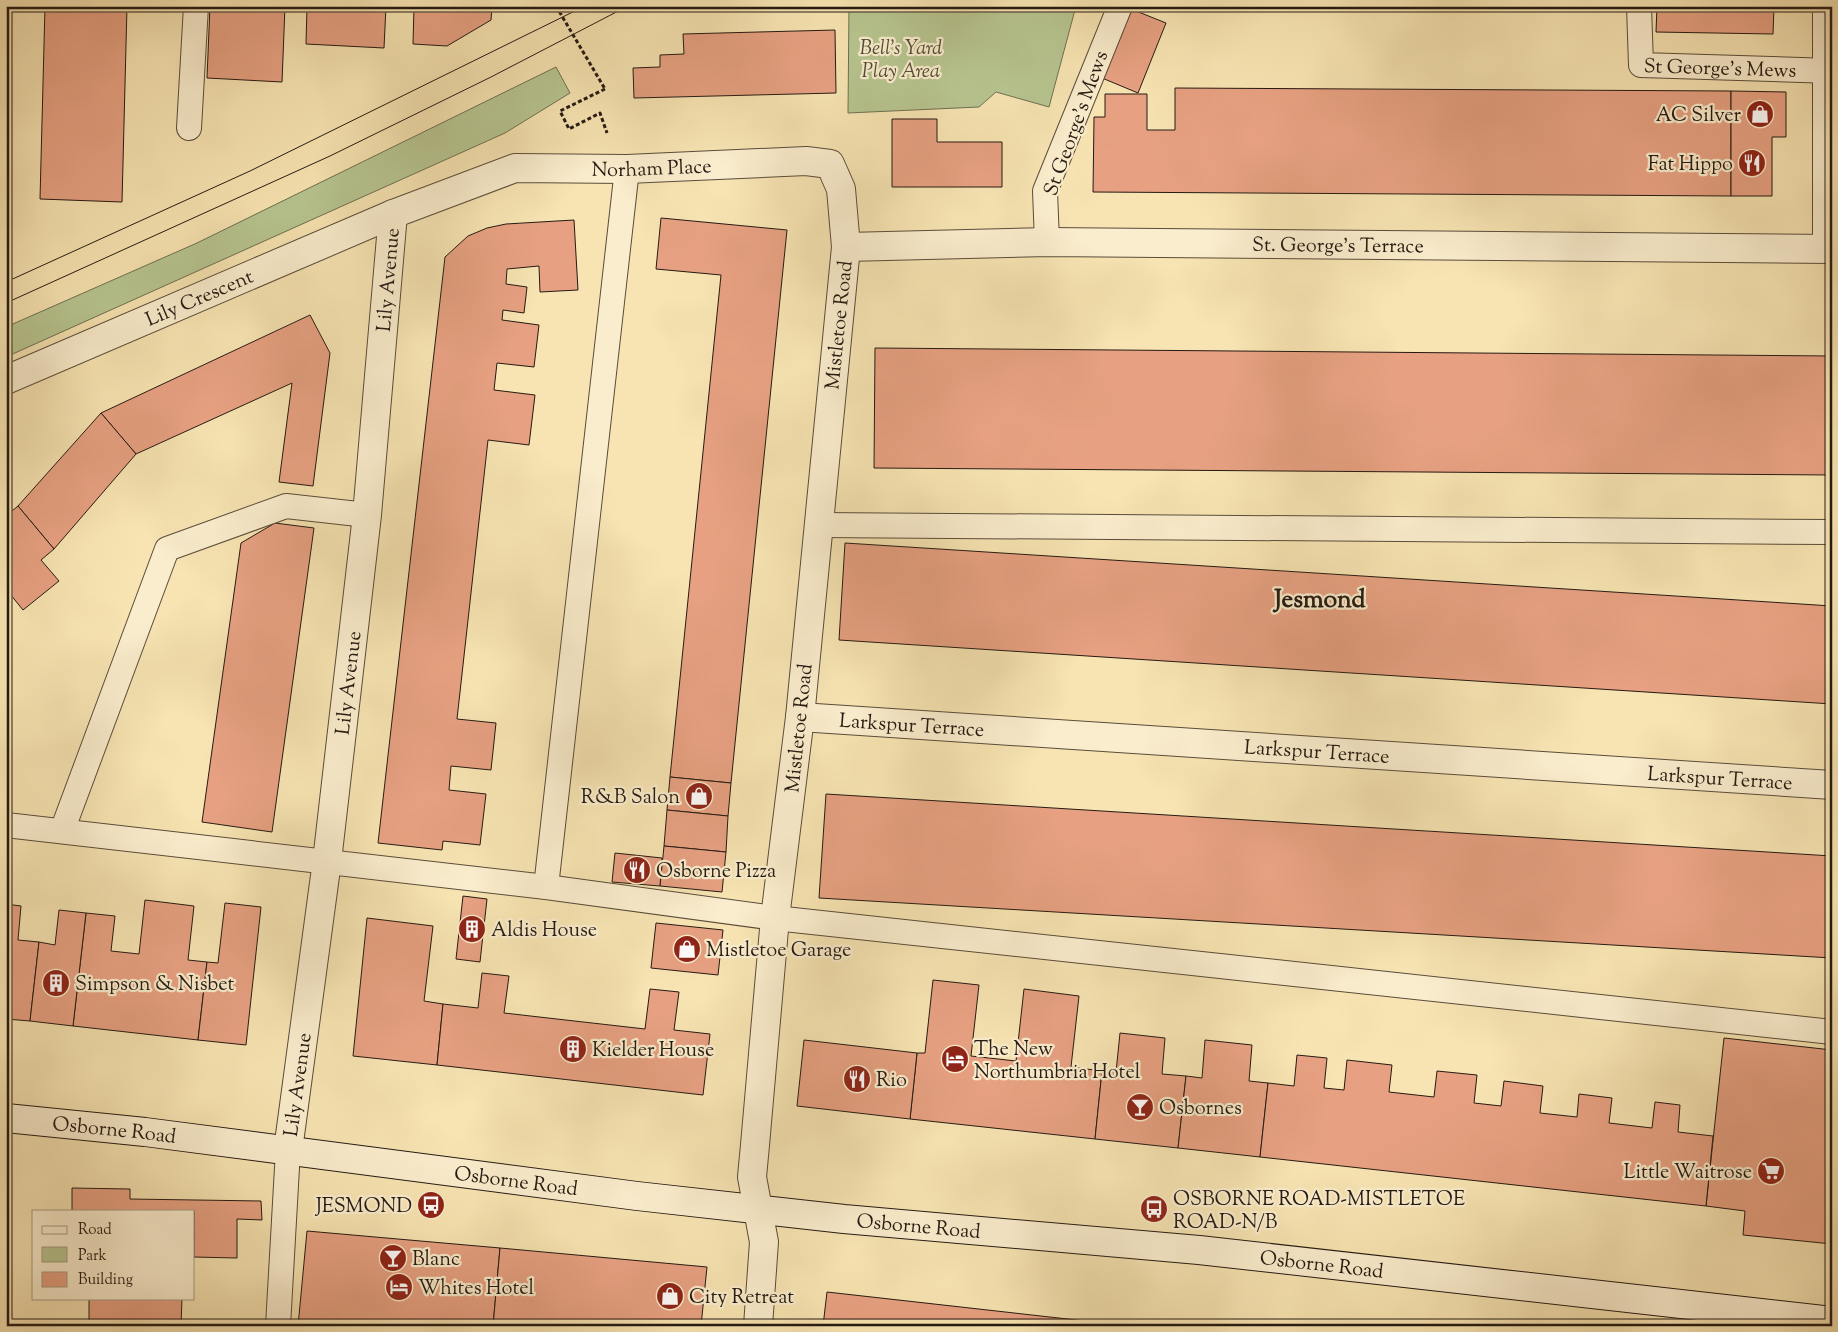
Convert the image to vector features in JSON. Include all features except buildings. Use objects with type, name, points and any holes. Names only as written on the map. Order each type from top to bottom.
[{"type":"street","points":[[1827,6],[1829,249]]},
{"type":"street","name":"Norham Place","points":[[393,214],[515,168],[627,168],[806,161],[830,164],[841,189],[846,247]]},
{"type":"street","name":"Lily Crescent","points":[[6,380],[393,214]]},
{"type":"street","name":"Lily Avenue","points":[[288,1150],[327,861],[367,515],[393,214]]},
{"type":"street","name":"St. George's Terrace","points":[[846,247],[1046,242],[1829,249]]},
{"type":"street","name":"Mistletoe Road","points":[[758,1326],[764,1242],[752,1177],[775,918],[800,717],[846,247]]},
{"type":"street","name":"Larkspur Terrace","points":[[800,717],[1832,785]]},
{"type":"street","name":"Osborne Road","points":[[6,1118],[288,1150],[637,1196],[885,1223],[1199,1250],[1832,1320]]},
{"type":"lane","points":[[189,128],[196,6]]},
{"type":"lane","name":"St George's Mews","points":[[1046,242],[1045,192],[1120,6]]},
{"type":"lane","name":"St George's Mews","points":[[1640,6],[1641,65],[1829,71]]},
{"type":"lane","points":[[546,887],[627,168]]},
{"type":"lane","points":[[62,831],[167,549],[286,506],[367,515]]},
{"type":"lane","points":[[818,525],[1832,532]]},
{"type":"lane","points":[[6,825],[546,887],[775,918],[1832,1032]]},
{"type":"lane","points":[[278,1326],[288,1150]]},
{"type":"path","points":[[556,6],[605,88],[560,111],[569,129],[600,113],[607,129]]},
{"type":"green space","name":"Bell's Yard Play Area","points":[[849,6],[1076,6],[1049,107],[996,92],[979,107],[848,113]]},
{"type":"green space","points":[[556,67],[570,93],[505,133],[6,357],[6,327],[197,243]]},
{"type":"tram line","points":[[6,282],[250,171],[585,6]]},
{"type":"tram line","points":[[6,303],[330,156],[491,77],[628,6]]},
{"type":"place","name":"AC Silver","points":[[1760,114]]},
{"type":"place","name":"Fat Hippo","points":[[1752,163]]},
{"type":"place","name":"R&B Salon","points":[[699,796]]},
{"type":"place","name":"Osborne Pizza","points":[[637,870]]},
{"type":"place","name":"Aldis House","points":[[472,929]]},
{"type":"place","name":"Mistletoe Garage","points":[[687,949]]},
{"type":"place","name":"Simpson & Nisbet","points":[[56,983]]},
{"type":"place","name":"Kielder House","points":[[573,1049]]},
{"type":"place","name":"The New Northumbria Hotel","points":[[955,1059]]},
{"type":"place","name":"Rio","points":[[857,1079]]},
{"type":"place","name":"Osbornes","points":[[1140,1107]]},
{"type":"place","name":"Little Waitrose","points":[[1771,1171]]},
{"type":"place","name":"JESMOND","points":[[431,1205]]},
{"type":"place","name":"OSBORNE ROAD-MISTLETOE ROAD-N/B","points":[[1154,1209]]},
{"type":"place","name":"Blanc","points":[[393,1258]]},
{"type":"place","name":"Whites Hotel","points":[[399,1287]]},
{"type":"place","name":"City Retreat","points":[[670,1296]]},
{"type":"district","name":"Jesmond","points":[[1320,598]]}]
